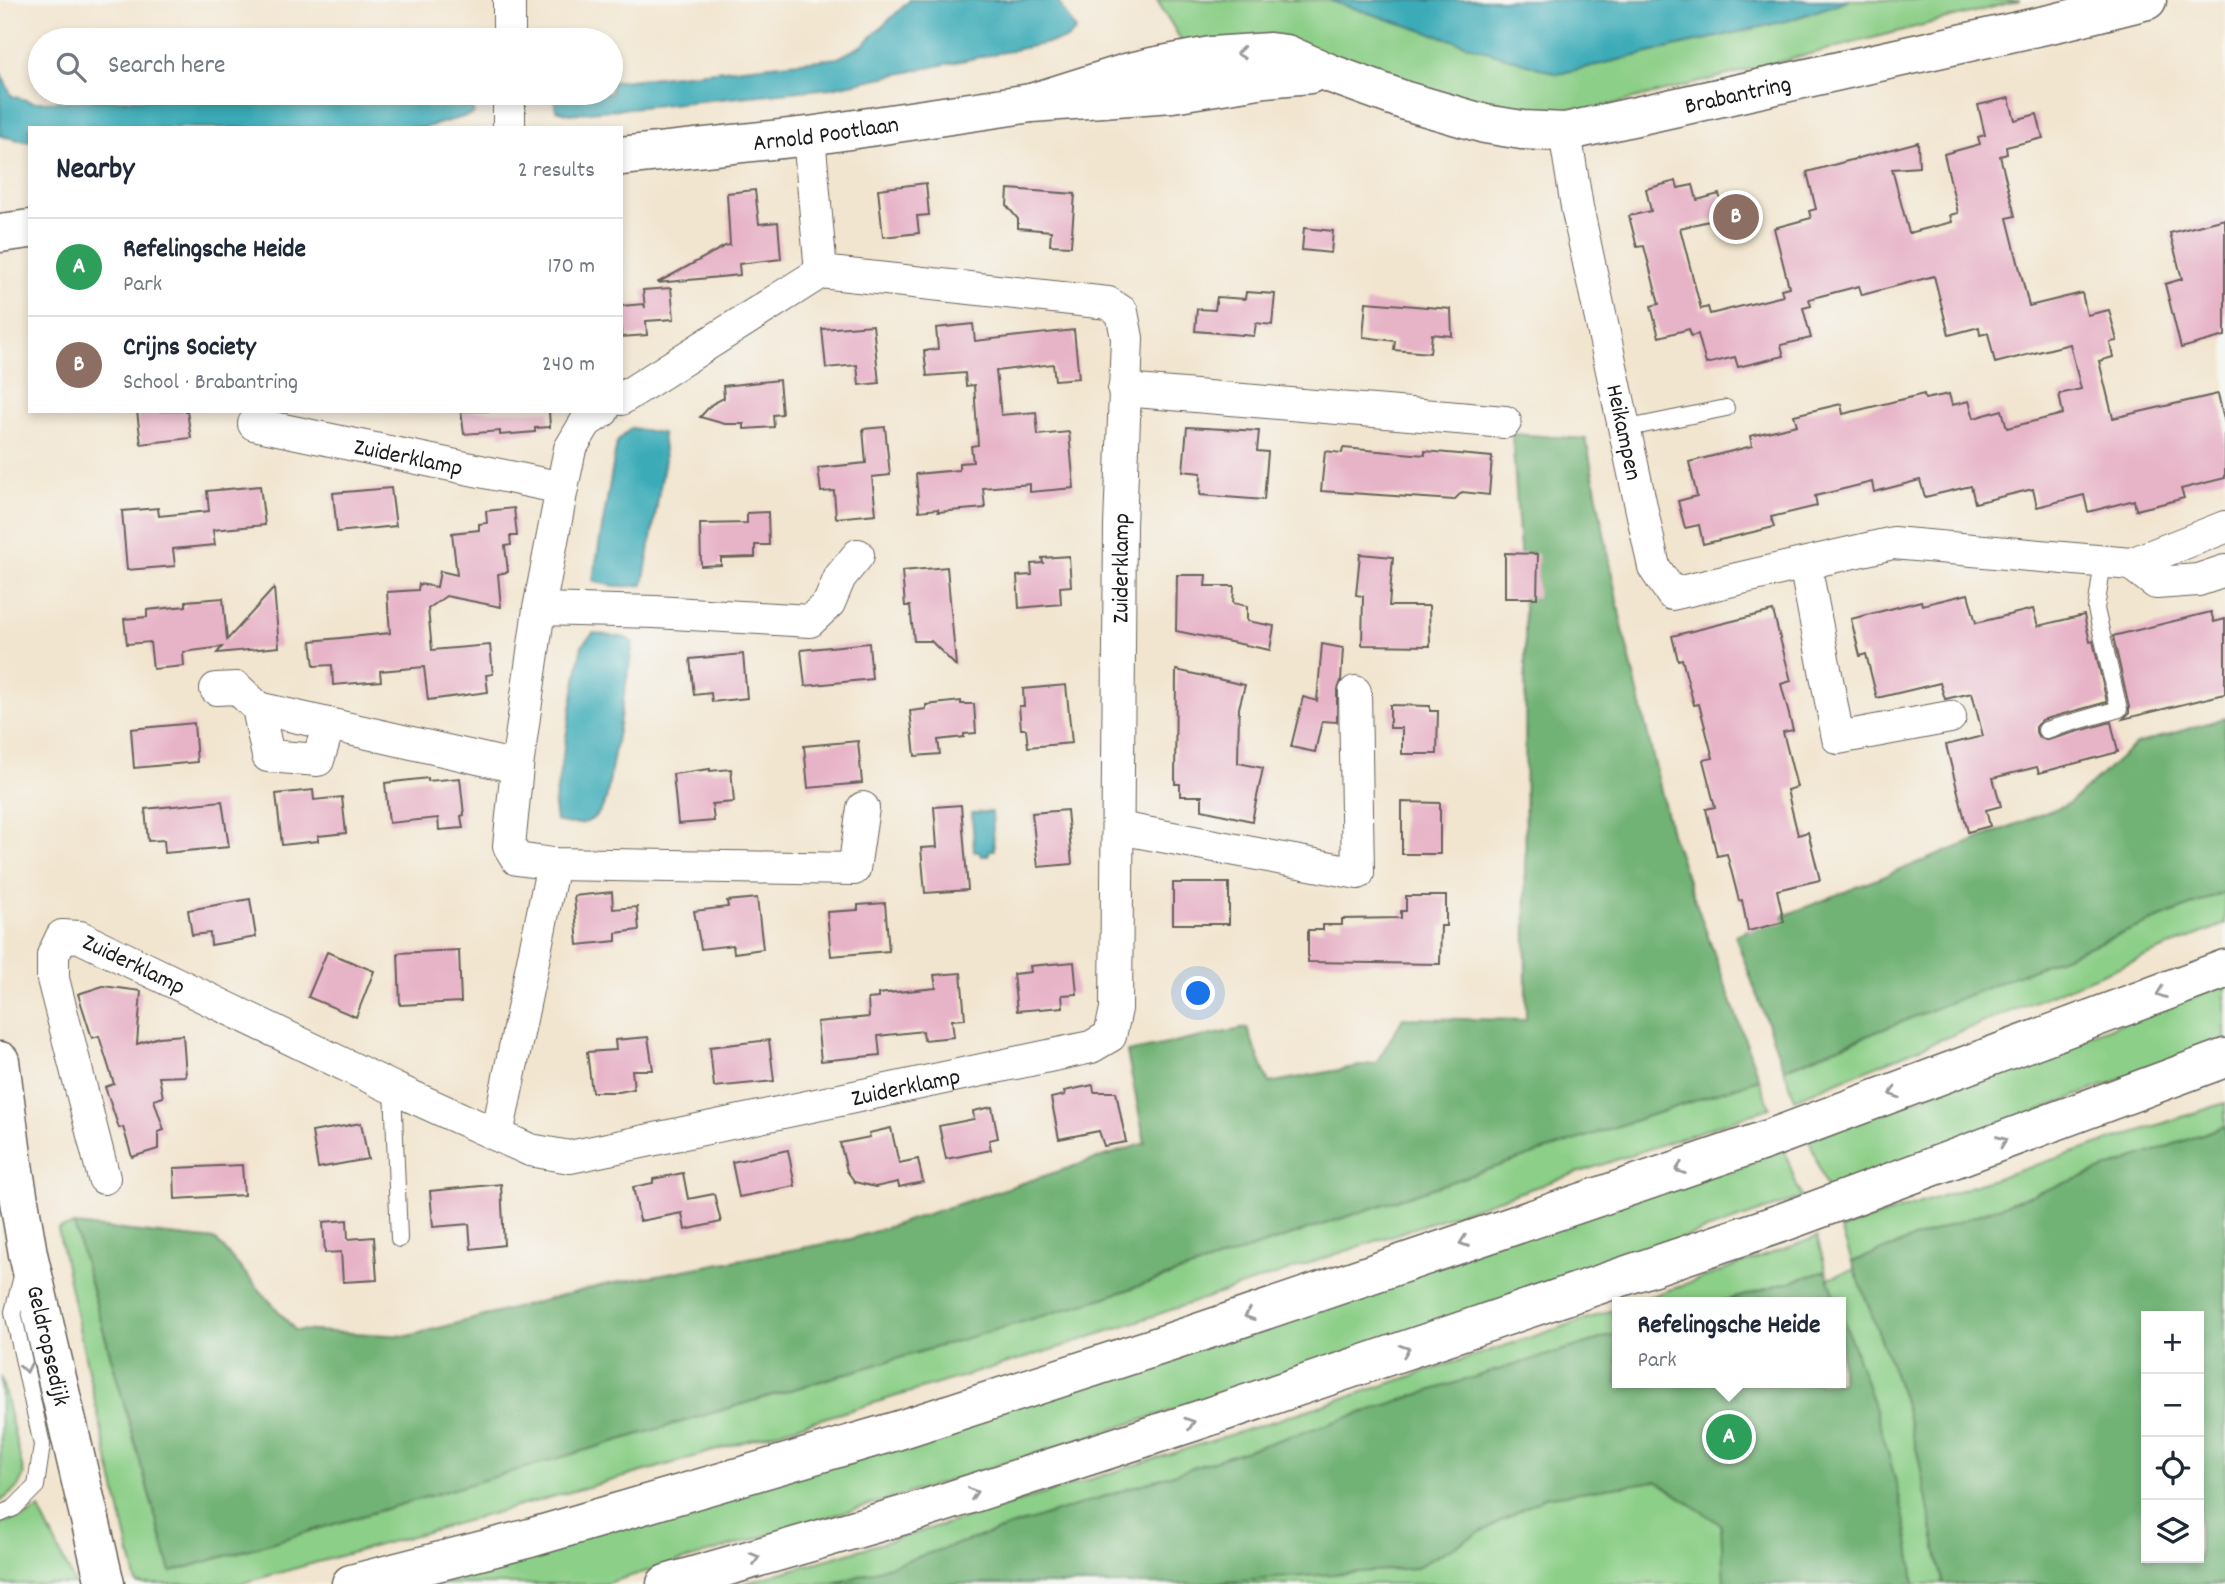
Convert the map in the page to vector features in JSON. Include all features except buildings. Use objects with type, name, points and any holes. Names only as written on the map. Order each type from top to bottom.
[{"type":"main road","name":"Brabantring","points":[[1180,77],[1211,56],[1270,52],[1286,54],[1406,101],[1485,124],[1522,130],[1564,132],[2147,0]]},
{"type":"main road","name":"Arnold Pootlaan","points":[[623,156],[809,136],[1031,103],[1126,73],[1180,77]]},
{"type":"main road","points":[[0,208],[28,206]]},
{"type":"main road","points":[[0,233],[28,229]]},
{"type":"main road","points":[[351,1584],[530,1538],[883,1435],[1145,1350],[1766,1140],[2225,969]]},
{"type":"main road","points":[[666,1584],[918,1511],[1219,1413],[1781,1223],[2225,1058]]},
{"type":"main road","name":"Geldropsedijk","points":[[0,1061],[28,1254],[105,1584]]},
{"type":"street","points":[[509,0],[509,28]]},
{"type":"street","points":[[509,105],[509,126]]},
{"type":"street","name":"Heikampen","points":[[1564,132],[1577,207],[1654,567],[1672,594],[1893,543],[2117,563],[2156,583],[2198,580],[2225,571]]},
{"type":"street","points":[[623,398],[821,272],[809,136]]},
{"type":"street","name":"Zuiderklamp","points":[[104,1178],[53,979],[53,955],[62,936],[80,937],[393,1088],[530,1150],[570,1157],[1091,1047],[1111,1035],[1116,1009],[1120,526],[1127,338],[1122,312],[1108,303],[821,272]]},
{"type":"street","points":[[1124,390],[1505,422]]},
{"type":"street","points":[[600,413],[586,422],[570,449],[539,608],[509,846],[517,859],[553,864],[855,869],[863,808]]},
{"type":"street","name":"Zuiderklamp","points":[[254,424],[562,488]]},
{"type":"street","name":"Heikampen","points":[[2117,563],[2225,527]]},
{"type":"street","points":[[539,608],[810,621],[829,603],[840,577],[858,555]]},
{"type":"street","points":[[1805,564],[1838,738],[1950,717]]},
{"type":"street","points":[[216,689],[237,688],[258,708],[517,767]]},
{"type":"street","points":[[1119,828],[1358,873],[1355,692]]},
{"type":"street","points":[[258,708],[268,757],[318,760],[329,724]]},
{"type":"street","points":[[497,1135],[553,864]]},
{"type":"lane","points":[[1624,429],[1726,408]]},
{"type":"lane","points":[[2046,730],[2119,709],[2096,610],[2117,563]]},
{"type":"lane","points":[[393,1088],[399,1239]]},
{"type":"lane","points":[[0,1514],[14,1508],[36,1486],[42,1445],[13,1312],[28,1254]]},
{"type":"green space","points":[[1157,0],[1328,0],[1558,74],[1790,20],[1849,0],[2021,0],[1587,111],[1518,112],[1361,73],[1184,52],[1181,40]]},
{"type":"green space","points":[[1512,434],[1586,439],[1621,621],[1671,833],[1759,1079],[1100,1299],[171,1572],[74,1225],[216,1240],[295,1330],[408,1336],[603,1285],[851,1239],[1145,1143],[1127,1052],[1247,1028],[1269,1083],[1376,1063],[1403,1018],[1526,1020],[1525,622]]},
{"type":"green space","points":[[2225,718],[2225,892],[1784,1069],[1735,935],[2070,803],[2136,744]]},
{"type":"green space","points":[[2225,892],[2225,924],[1795,1099],[1784,1069]]},
{"type":"green space","points":[[2225,985],[2225,1040],[1827,1190],[1809,1139]]},
{"type":"green space","points":[[1759,1079],[1770,1108],[1058,1348],[653,1469],[239,1584],[137,1584],[58,1229],[74,1225],[171,1572],[1100,1299]]},
{"type":"green space","points":[[2225,1103],[2225,1126],[1852,1262],[1841,1229]]},
{"type":"green space","points":[[2225,1126],[2225,1584],[1943,1584],[1919,1460],[1902,1395],[1852,1262]]},
{"type":"green space","points":[[2225,1143],[2225,1584],[742,1584],[1072,1485],[1612,1311],[1612,1336],[1445,1386],[915,1558],[1612,1384],[1612,1388],[1846,1388],[1846,1297],[1765,1297],[2023,1218]]},
{"type":"green space","points":[[1784,1148],[1801,1198],[1174,1410],[903,1495],[604,1584],[403,1584]]},
{"type":"green space","points":[[1817,1237],[1826,1271],[1739,1297],[1649,1297]]},
{"type":"green space","points":[[1826,1271],[1835,1297],[1739,1297]]},
{"type":"green space","points":[[1846,1326],[1876,1412],[1895,1480],[1910,1549],[1914,1584],[1724,1584],[1721,1525],[1657,1481],[1545,1497],[1415,1568],[1198,1584],[834,1584],[1445,1386],[1612,1336],[1612,1388],[1846,1388]]},
{"type":"green space","points":[[1,1377],[24,1475],[18,1487],[0,1502]]},
{"type":"green space","points":[[39,1509],[75,1584],[0,1584],[0,1523],[25,1517]]},
{"type":"water","points":[[910,0],[1057,0],[1076,30],[1067,39],[831,88],[570,114],[556,110],[555,105],[623,105],[623,81],[838,58],[863,45]]},
{"type":"water","points":[[1328,0],[1849,0],[1790,20],[1558,74]]},
{"type":"water","points":[[0,72],[12,96],[28,101],[28,105],[471,105],[474,114],[431,126],[28,126],[28,142],[0,136]]},
{"type":"water","points":[[631,428],[662,433],[665,459],[643,585],[618,586],[593,580],[617,442]]},
{"type":"water","points":[[593,633],[626,638],[633,643],[606,800],[597,814],[587,822],[565,823],[556,821],[554,806],[582,645]]},
{"type":"water","points":[[992,812],[994,850],[990,850],[988,856],[981,856],[979,851],[974,851],[972,813]]},
{"type":"place","name":"Crijns Society","points":[[1736,217]]},
{"type":"place","name":"Refelingsche Heide","points":[[1729,1437]]}]
